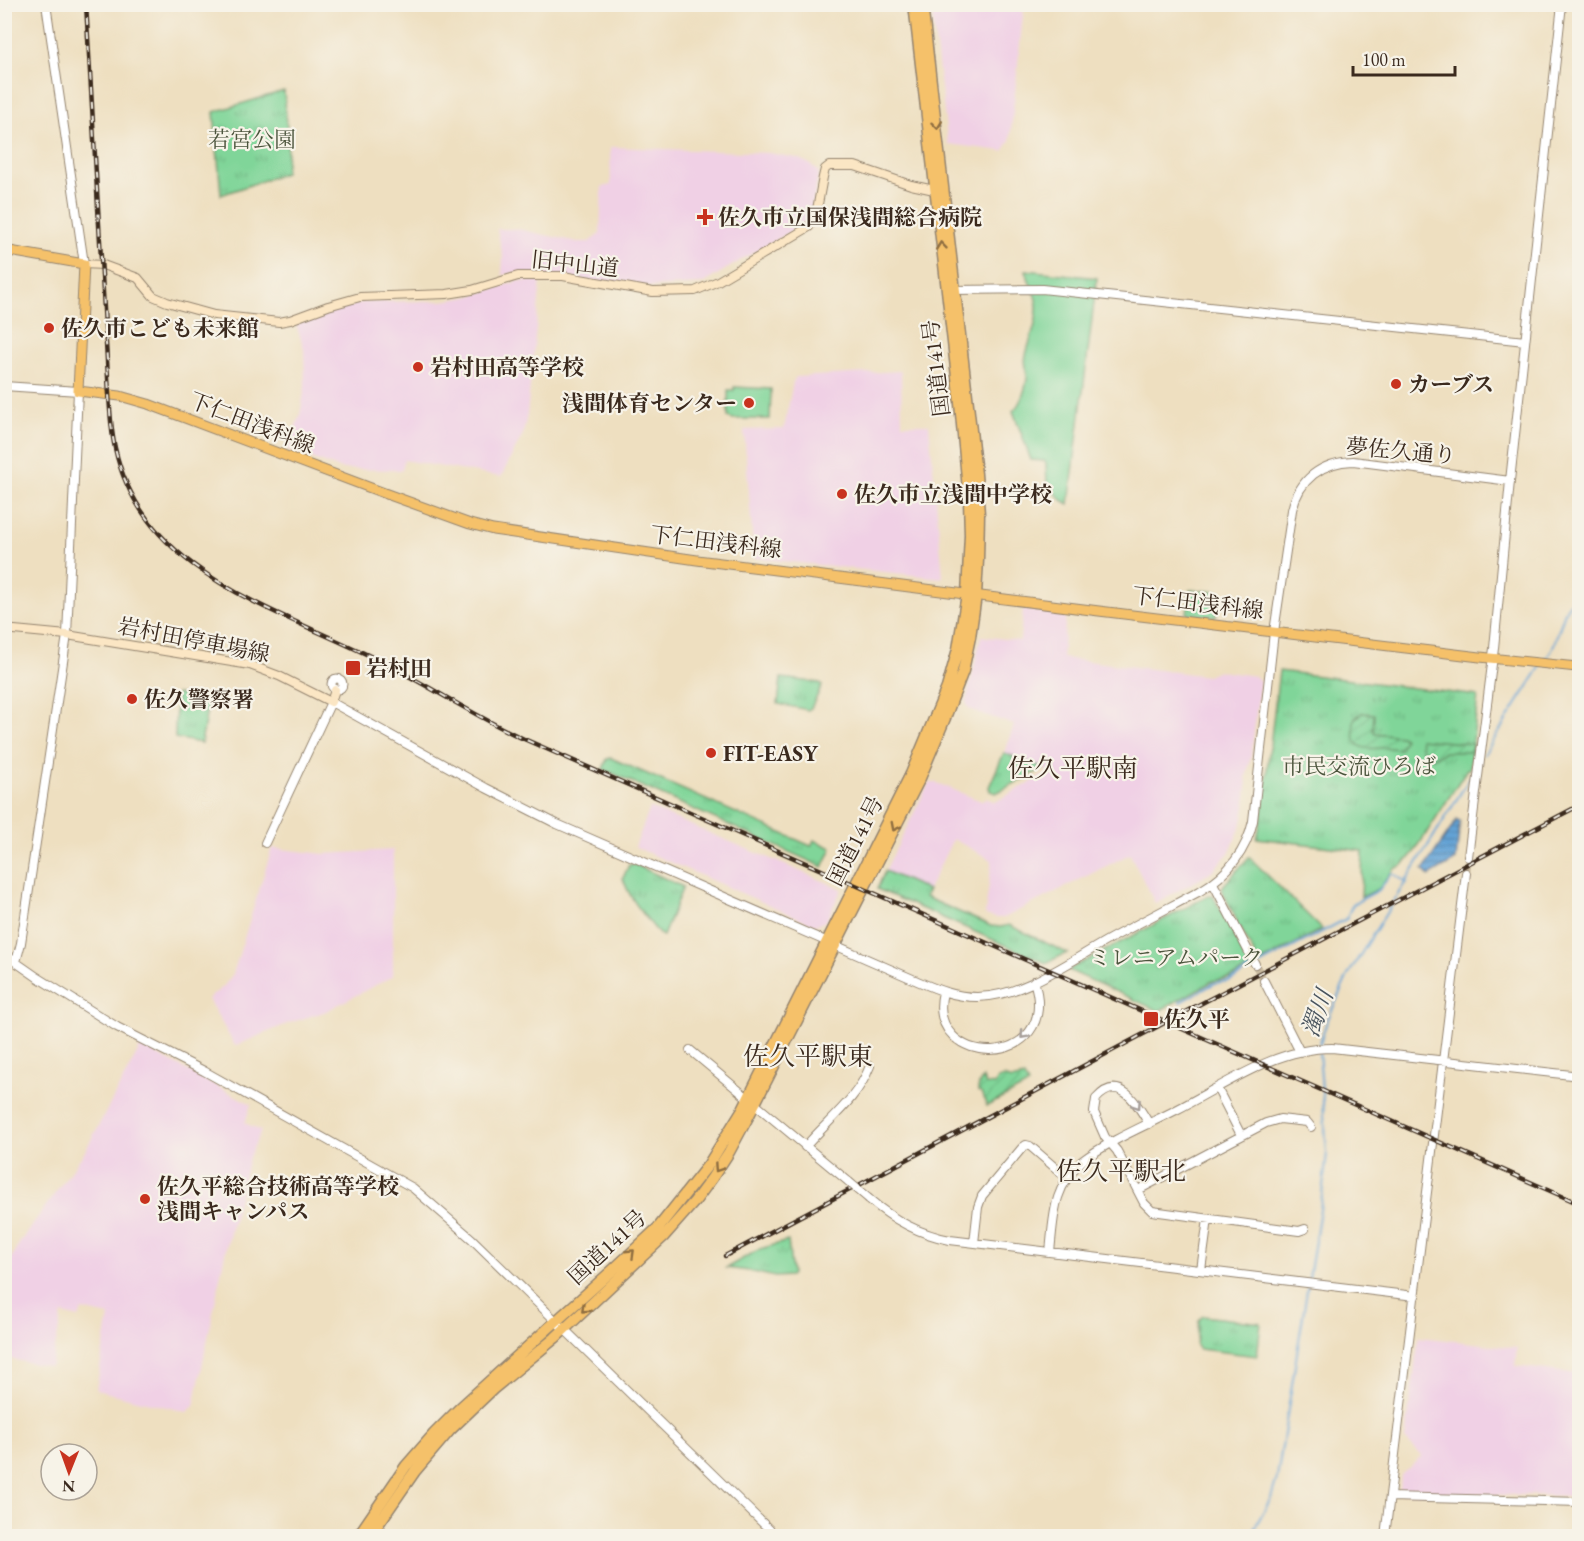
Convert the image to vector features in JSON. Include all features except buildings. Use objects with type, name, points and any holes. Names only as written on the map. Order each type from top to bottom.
[{"type":"highway","name":"国道141号","points":[[914,4],[940,191]]},
{"type":"highway","name":"国道141号","points":[[358,1536],[406,1466],[460,1407],[644,1257],[689,1208],[729,1152],[751,1101],[831,942],[904,810],[945,718],[963,670],[971,594],[978,560],[978,498],[951,290],[922,4]]},
{"type":"highway","name":"国道141号","points":[[370,1536],[415,1471],[450,1430],[561,1325]]},
{"type":"main road","name":"旧中山道","points":[[84,264],[103,265],[138,278],[153,296],[167,302],[214,315],[279,322],[360,297],[454,293],[518,276],[563,276],[653,292],[695,291],[728,276],[809,227],[816,215],[825,169],[829,166],[855,166],[911,185],[940,191]]},
{"type":"main road","points":[[4,250],[84,264],[78,391]]},
{"type":"main road","name":"下仁田浅科線","points":[[78,391],[120,396],[148,405],[404,500],[493,530],[697,560],[1274,632],[1577,667]]},
{"type":"main road","name":"岩村田停車場線","points":[[4,629],[67,635],[260,668],[331,702]]},
{"type":"main road","points":[[331,702],[335,690]]},
{"type":"street","points":[[46,4],[84,264]]},
{"type":"street","points":[[1468,856],[1493,658],[1562,4]]},
{"type":"street","points":[[951,290],[1042,288],[1525,342]]},
{"type":"street","points":[[4,386],[78,391],[67,635],[21,943],[16,962]]},
{"type":"street","name":"夢佐久通り","points":[[331,702],[486,788],[557,824],[943,992],[963,997],[1004,994],[1034,981],[1213,884],[1239,857],[1251,828],[1274,632],[1294,500],[1303,484],[1320,470],[1336,463],[1353,461],[1510,481]]},
{"type":"street","points":[[265,843],[331,702]]},
{"type":"street","points":[[1385,1536],[1466,873]]},
{"type":"street","points":[[1213,884],[1255,964]]},
{"type":"street","points":[[4,954],[109,1022],[204,1071],[413,1188],[472,1239],[776,1536]]},
{"type":"street","points":[[943,992],[940,1003],[943,1017],[946,1026],[954,1036],[978,1050],[998,1051],[1024,1036],[1033,1024],[1038,1003],[1034,981]]},
{"type":"street","points":[[1264,981],[1299,1050]]},
{"type":"street","points":[[1050,1252],[1059,1191],[1066,1177],[1082,1161],[1277,1057],[1299,1050],[1327,1048],[1580,1076]]},
{"type":"street","points":[[690,1050],[887,1214],[931,1236],[974,1244],[1415,1296]]},
{"type":"street","points":[[805,1147],[853,1097],[866,1078],[870,1066]]},
{"type":"street","points":[[1217,1088],[1241,1134]]},
{"type":"street","points":[[1149,1124],[1135,1101],[1127,1093],[1114,1089],[1099,1095],[1095,1102],[1094,1112],[1105,1137],[1112,1144],[1144,1203],[1152,1211],[1299,1231],[1305,1229]]},
{"type":"street","points":[[1138,1190],[1241,1134],[1266,1123],[1280,1119],[1307,1122],[1311,1126]]},
{"type":"street","points":[[974,1244],[978,1207],[982,1196],[1022,1148],[1030,1146],[1066,1177]]},
{"type":"street","points":[[1201,1270],[1208,1219]]},
{"type":"street","points":[[1390,1497],[1580,1502]]},
{"type":"shaded area","points":[[931,5],[1024,5],[1010,141],[1003,151],[948,144]]},
{"type":"shaded area","name":"佐久市立国保浅間総合病院","points":[[610,147],[769,153],[797,158],[819,172],[811,213],[794,230],[702,284],[649,287],[515,273],[502,275],[503,257],[497,229],[517,229],[577,242],[589,242],[600,234],[602,187],[611,185]]},
{"type":"shaded area","name":"岩村田高等学校","points":[[519,281],[541,281],[527,415],[523,434],[501,477],[404,460],[402,470],[341,469],[287,449],[300,415],[305,386],[304,349],[296,324],[333,309],[366,302],[443,301],[467,297]]},
{"type":"shaded area","name":"佐久市立浅間中学校","points":[[901,371],[902,424],[929,424],[943,576],[941,578],[754,558],[744,430],[784,429],[796,377]]},
{"type":"shaded area","points":[[1023,610],[1066,614],[1062,658],[1207,676],[1219,671],[1255,676],[1260,681],[1241,826],[1229,853],[1202,878],[1155,903],[1130,854],[1004,918],[997,918],[985,915],[992,860],[953,839],[928,890],[885,871],[929,783],[937,783],[981,801],[986,798],[995,802],[1048,773],[1044,768],[1004,753],[1014,725],[969,709],[966,702],[981,636],[1020,641]]},
{"type":"shaded area","points":[[650,808],[842,889],[826,921],[815,925],[635,847]]},
{"type":"shaded area","points":[[272,848],[324,854],[393,850],[393,976],[324,1012],[289,1023],[235,1046],[208,999],[224,986],[233,974]]},
{"type":"shaded area","name":"佐久平総合技術高等学校 浅間キャンパス","points":[[141,1046],[251,1104],[245,1123],[261,1131],[249,1157],[225,1253],[194,1406],[187,1412],[96,1390],[109,1316],[82,1310],[79,1318],[62,1314],[51,1367],[5,1358],[5,1270],[20,1242],[84,1153]]},
{"type":"shaded area","points":[[1419,1337],[1517,1348],[1515,1366],[1579,1374],[1579,1496],[1403,1493],[1400,1489],[1401,1475],[1422,1456],[1405,1439]]},
{"type":"green space","name":"若宮公園","points":[[284,91],[288,143],[285,173],[221,195],[214,112]]},
{"type":"green space","points":[[1026,270],[1097,278],[1069,504],[1047,484],[1046,463],[1031,460],[1013,411],[1019,404],[1025,388],[1027,373],[1025,357],[1037,311]]},
{"type":"green space","name":"浅間体育センター","points":[[734,387],[771,389],[770,419],[732,419],[728,417],[728,390],[734,390]]},
{"type":"green space","points":[[1190,590],[1219,592],[1216,617],[1187,614]]},
{"type":"green space","name":"市民交流ひろば","points":[[1279,671],[1478,696],[1470,769],[1467,769],[1415,851],[1403,865],[1394,869],[1379,889],[1361,897],[1363,851],[1257,838]]},
{"type":"green space","points":[[781,678],[820,683],[822,686],[811,708],[808,710],[778,704]]},
{"type":"green space","points":[[176,694],[209,699],[201,743],[175,738]]},
{"type":"green space","points":[[1362,713],[1374,714],[1373,730],[1375,733],[1401,736],[1404,739],[1400,749],[1372,749],[1357,744],[1354,719]]},
{"type":"green space","points":[[1420,739],[1472,744],[1471,752],[1445,752],[1432,758],[1422,750]]},
{"type":"green space","points":[[1004,753],[1044,768],[996,793],[990,791],[989,787]]},
{"type":"green space","points":[[611,758],[811,846],[814,840],[832,848],[823,867],[603,769],[607,759]]},
{"type":"green space","name":"ミレニアムパーク","points":[[1249,857],[1322,929],[1259,963],[1240,927],[1235,938],[1250,968],[1230,978],[1213,981],[1159,1011],[1068,970],[1208,896],[1213,896],[1233,933],[1237,921],[1222,890]]},
{"type":"green space","points":[[634,864],[683,887],[663,936],[638,907],[626,886],[623,878],[629,865]]},
{"type":"green space","points":[[885,871],[928,890],[925,897],[991,926],[1009,925],[1067,953],[1046,963],[877,889]]},
{"type":"green space","points":[[1004,1077],[1011,1080],[1024,1077],[1028,1085],[987,1106],[981,1093],[978,1092],[981,1081],[983,1078],[986,1084],[995,1085],[998,1079]]},
{"type":"green space","points":[[788,1241],[792,1274],[790,1276],[775,1277],[726,1268],[760,1249]]},
{"type":"green space","points":[[1203,1316],[1261,1323],[1257,1356],[1199,1349],[1196,1346],[1199,1320]]},
{"type":"water","points":[[1457,820],[1460,821],[1456,860],[1429,876],[1423,870]]},
{"type":"waterway","name":"濁川","points":[[1544,662],[1552,650],[1566,609],[1573,599],[1580,553]]},
{"type":"waterway","name":"濁川","points":[[1484,755],[1541,666]]},
{"type":"waterway","name":"濁川","points":[[1319,1046],[1327,1021],[1348,975],[1476,768]]},
{"type":"waterway","points":[[1180,1002],[1215,983],[1229,981],[1346,919],[1353,904],[1379,890],[1392,873],[1407,883]]},
{"type":"waterway","name":"濁川","points":[[1250,1536],[1271,1498],[1277,1478],[1321,1203],[1327,1153],[1319,1052]]},
{"type":"tunnel","points":[[1466,873],[1468,857]]},
{"type":"tunnel","points":[[1255,964],[1264,981]]},
{"type":"railway","points":[[86,4],[110,408],[115,448],[130,491],[153,526],[182,556],[216,581],[254,602],[372,657],[524,739],[1580,1204]]},
{"type":"railway","points":[[725,1256],[1580,805]]},
{"type":"place","name":"佐久市立国保浅間総合病院","points":[[705,217]]},
{"type":"place","name":"佐久市こども未来館","points":[[49,328]]},
{"type":"place","name":"岩村田高等学校","points":[[418,367]]},
{"type":"place","name":"カーブス","points":[[1396,384]]},
{"type":"place","name":"浅間体育センター","points":[[749,403]]},
{"type":"place","name":"佐久市立浅間中学校","points":[[842,494]]},
{"type":"place","name":"岩村田","points":[[353,668]]},
{"type":"place","name":"佐久警察署","points":[[132,699]]},
{"type":"place","name":"FIT-EASY","points":[[711,753]]},
{"type":"place","name":"佐久平","points":[[1151,1019]]},
{"type":"place","name":"佐久平総合技術高等学校 浅間キャンパス","points":[[145,1199]]},
{"type":"district","name":"佐久平駅南","points":[[1073,768]]},
{"type":"district","name":"佐久平駅東","points":[[808,1056]]},
{"type":"district","name":"佐久平駅北","points":[[1121,1171]]}]
